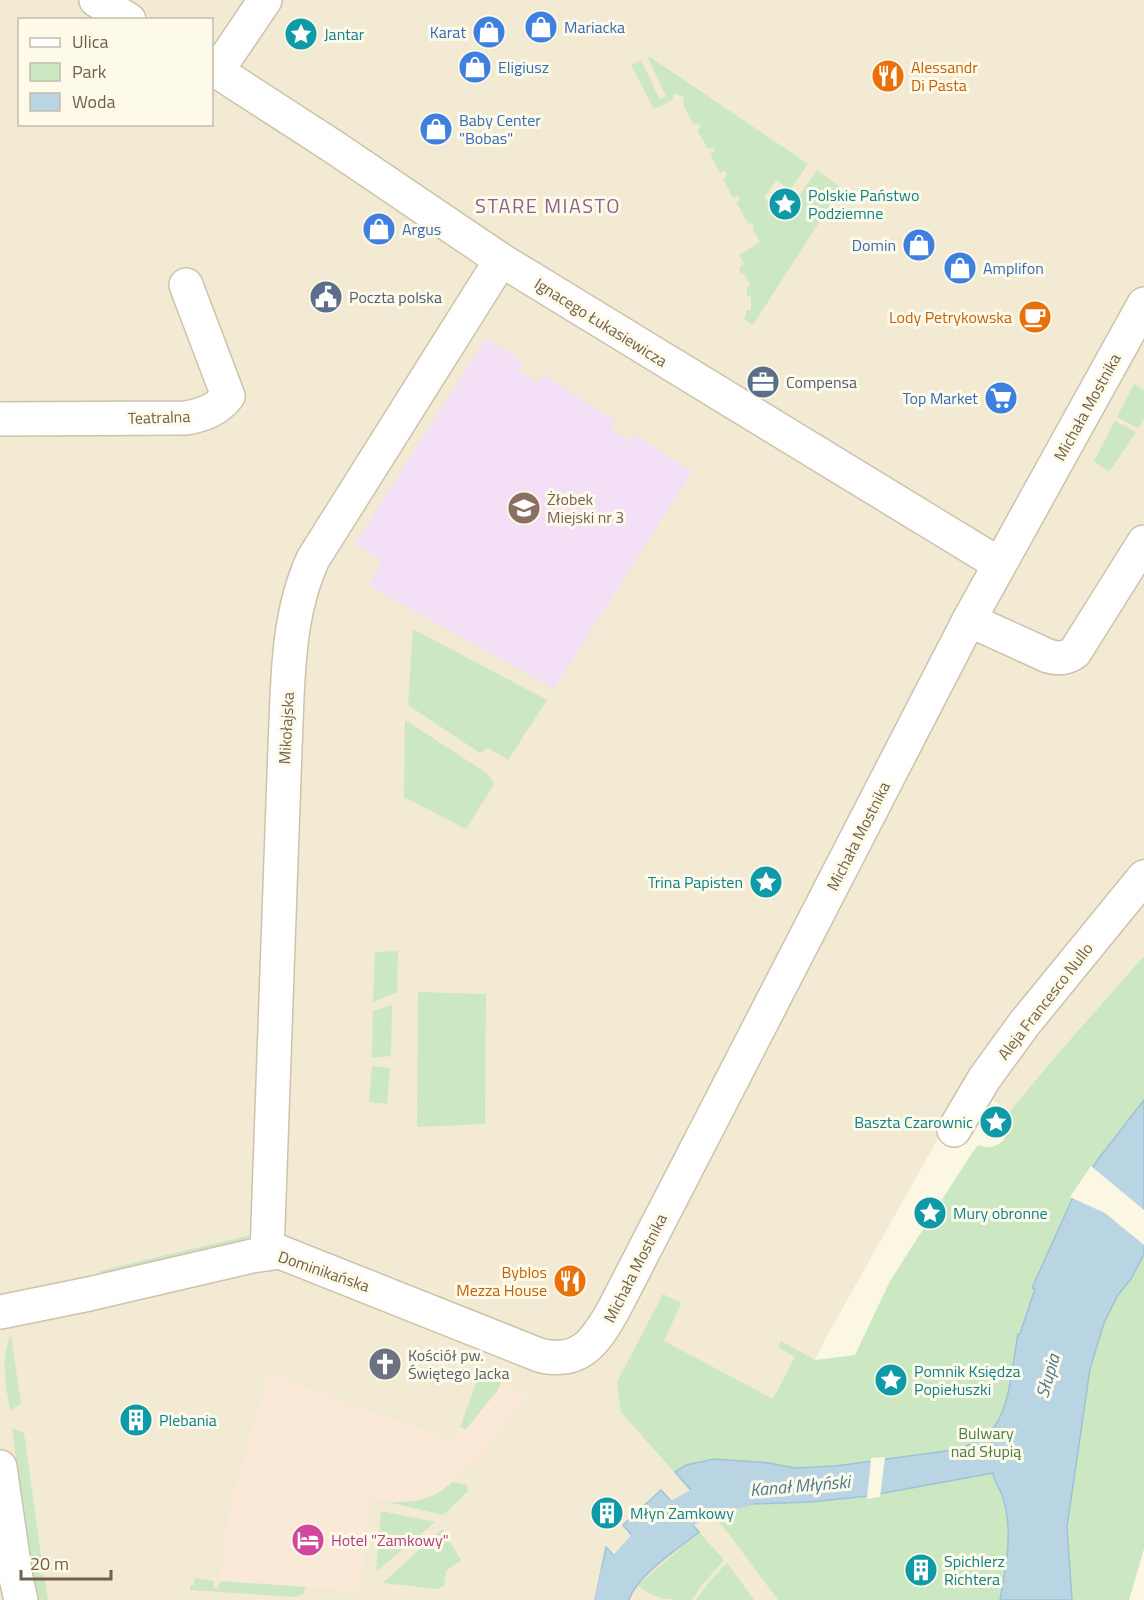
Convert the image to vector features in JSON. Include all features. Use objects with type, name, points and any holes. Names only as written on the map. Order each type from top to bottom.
[{"type":"street","points":[[96,0],[126,18]]},
{"type":"street","points":[[214,69],[265,0]]},
{"type":"street","name":"Ignacego Łukasiewicza","points":[[214,69],[501,260],[999,564]]},
{"type":"street","name":"Mikołajska","points":[[267,1252],[285,748],[296,607],[302,583],[313,560],[501,260]]},
{"type":"street","name":"Teatralna","points":[[0,419],[186,418],[214,409],[228,396],[186,285]]},
{"type":"street","name":"Michała Mostnika","points":[[570,1356],[584,1350],[595,1340],[610,1316],[969,620],[1143,308]]},
{"type":"street","points":[[969,620],[1048,656],[1057,658],[1071,655],[1144,542]]},
{"type":"street","name":"Aleja Francesco Nullo","points":[[954,1130],[984,1079],[1024,1024],[1144,877]]},
{"type":"street","name":"Dominikańska","points":[[0,1312],[267,1252],[279,1252],[539,1354],[548,1357],[570,1356]]},
{"type":"street","points":[[0,1467],[21,1600]]},
{"type":"shaded area","points":[[0,0],[1144,0],[1144,956],[1009,1112],[973,1085],[936,1142],[827,1336],[815,1360],[795,1600],[0,1600]]},
{"type":"shaded area","name":"Żłobek Miejski nr 3","points":[[486,338],[524,363],[519,370],[538,383],[544,375],[615,421],[610,429],[630,441],[635,434],[692,472],[554,689],[369,586],[381,561],[355,544]]},
{"type":"shaded area","points":[[269,1372],[291,1378],[290,1382],[454,1441],[460,1427],[467,1429],[497,1391],[503,1379],[528,1395],[483,1455],[453,1482],[433,1496],[408,1502],[371,1500],[360,1591],[220,1581],[230,1504]]},
{"type":"green space","points":[[650,57],[808,164],[790,190],[776,180],[764,198],[790,215],[802,198],[799,196],[817,170],[839,186],[839,191],[753,325],[744,319],[747,310],[751,310],[751,296],[747,296],[747,288],[751,286],[744,273],[741,274],[739,268],[744,264],[739,255],[760,242],[752,228],[754,227],[751,223],[748,224],[736,202],[740,200],[738,196],[733,198],[723,179],[727,176],[725,171],[720,173],[710,154],[715,151],[713,147],[708,149],[697,130],[701,127],[698,123],[694,125],[683,104],[684,96],[674,94],[672,100],[654,109],[631,65],[641,60],[660,100],[666,96],[648,58]]},
{"type":"green space","points":[[1134,384],[1144,390],[1144,419],[1138,428],[1117,417]]},
{"type":"green space","points":[[1115,421],[1136,432],[1109,472],[1094,461]]},
{"type":"green space","points":[[413,629],[547,700],[508,760],[488,748],[480,753],[408,705]]},
{"type":"green space","points":[[405,720],[488,774],[494,784],[466,829],[404,797]]},
{"type":"green space","points":[[398,951],[397,992],[373,1002],[375,952]]},
{"type":"green space","name":"Bulwary nad Słupią","points":[[1144,956],[1144,1549],[1129,1600],[778,1600],[729,1534],[621,1412],[617,1382],[663,1294],[681,1303],[664,1341],[773,1399],[795,1357],[778,1347],[781,1341],[815,1360],[855,1355],[890,1281],[972,1153],[978,1145],[992,1147],[1002,1141],[1007,1131],[1005,1117]]},
{"type":"green space","points":[[418,992],[486,994],[485,1124],[417,1127]]},
{"type":"green space","points":[[392,1005],[391,1056],[372,1058],[373,1011]]},
{"type":"green space","points":[[372,1066],[390,1068],[387,1104],[369,1102]]},
{"type":"green space","points":[[251,1235],[241,1242],[104,1274],[99,1271]]},
{"type":"green space","points":[[11,1335],[21,1404],[10,1410],[5,1362]]},
{"type":"green space","points":[[482,1367],[503,1379],[497,1391],[466,1429],[460,1427]]},
{"type":"green space","points":[[12,1428],[24,1433],[43,1569],[39,1570],[40,1575],[44,1575],[48,1600],[38,1600],[33,1581]]},
{"type":"green space","points":[[453,1482],[467,1485],[468,1491],[443,1515],[388,1502],[407,1502],[430,1497]]},
{"type":"green space","points":[[381,1511],[435,1522],[376,1572]]},
{"type":"green space","points":[[442,1529],[461,1560],[446,1571],[444,1586],[437,1589],[383,1583]]},
{"type":"green space","points":[[699,1532],[724,1560],[692,1600],[656,1596],[638,1585]]},
{"type":"green space","points":[[727,1563],[754,1600],[696,1600],[710,1581]]},
{"type":"green space","points":[[195,1578],[214,1581],[214,1588],[218,1589],[220,1581],[306,1587],[303,1594],[296,1597],[190,1590],[190,1585],[194,1585]]},
{"type":"water","name":"Słupia","points":[[1144,1100],[1144,1254],[1131,1279],[1118,1295],[1104,1323],[1090,1369],[1067,1527],[1072,1600],[1000,1600],[1008,1547],[1008,1521],[1002,1495],[993,1473],[868,1496],[811,1502],[751,1504],[734,1508],[717,1520],[675,1472],[686,1465],[714,1459],[770,1463],[794,1468],[836,1466],[960,1449],[989,1433],[1002,1413],[1006,1400],[1018,1334],[1020,1334],[1035,1289],[1032,1288],[1073,1197],[1099,1158]]},
{"type":"water","points":[[661,1490],[699,1532],[649,1572],[640,1581],[629,1600],[595,1600],[606,1547],[621,1563],[641,1546],[623,1525]]},
{"type":"pier","points":[[1091,1166],[1144,1210],[1144,1245],[1105,1213],[1070,1197]]},
{"type":"pier","points":[[885,1457],[880,1497],[867,1499],[871,1458]]},
{"type":"waterway","name":"Kanał Młyński","points":[[611,1600],[616,1576],[653,1535],[679,1515],[707,1499],[743,1491]]},
{"type":"place","name":"Mariacka","points":[[541,27]]},
{"type":"place","name":"Karat","points":[[489,32]]},
{"type":"place","name":"Jantar","points":[[301,34]]},
{"type":"place","name":"Eligiusz","points":[[475,67]]},
{"type":"place","name":"Alessandr Di Pasta","points":[[888,76]]},
{"type":"place","name":"Baby Center \"Bobas\"","points":[[436,129]]},
{"type":"place","name":"Polskie Państwo Podziemne","points":[[785,204]]},
{"type":"place","name":"Argus","points":[[379,229]]},
{"type":"place","name":"Domin","points":[[919,245]]},
{"type":"place","name":"Amplifon","points":[[960,268]]},
{"type":"place","name":"Poczta polska","points":[[326,297]]},
{"type":"place","name":"Lody Petrykowska","points":[[1035,317]]},
{"type":"place","name":"Compensa","points":[[763,382]]},
{"type":"place","name":"Top Market","points":[[1001,398]]},
{"type":"place","name":"Żłobek Miejski nr 3","points":[[524,508]]},
{"type":"place","name":"Trina Papisten","points":[[766,882]]},
{"type":"place","name":"Baszta Czarownic","points":[[996,1122]]},
{"type":"place","name":"Mury obronne","points":[[930,1213]]},
{"type":"place","name":"Byblos Mezza House","points":[[570,1281]]},
{"type":"place","name":"Kościół pw. Świętego Jacka","points":[[385,1364]]},
{"type":"place","name":"Pomnik Księdza Popiełuszki","points":[[891,1380]]},
{"type":"place","name":"Plebania","points":[[136,1420]]},
{"type":"place","name":"Młyn Zamkowy","points":[[607,1513]]},
{"type":"place","name":"Hotel \"Zamkowy\"","points":[[308,1540]]},
{"type":"place","name":"Spichlerz Richtera","points":[[921,1570]]},
{"type":"district","name":"STARE MIASTO","points":[[548,206]]}]
